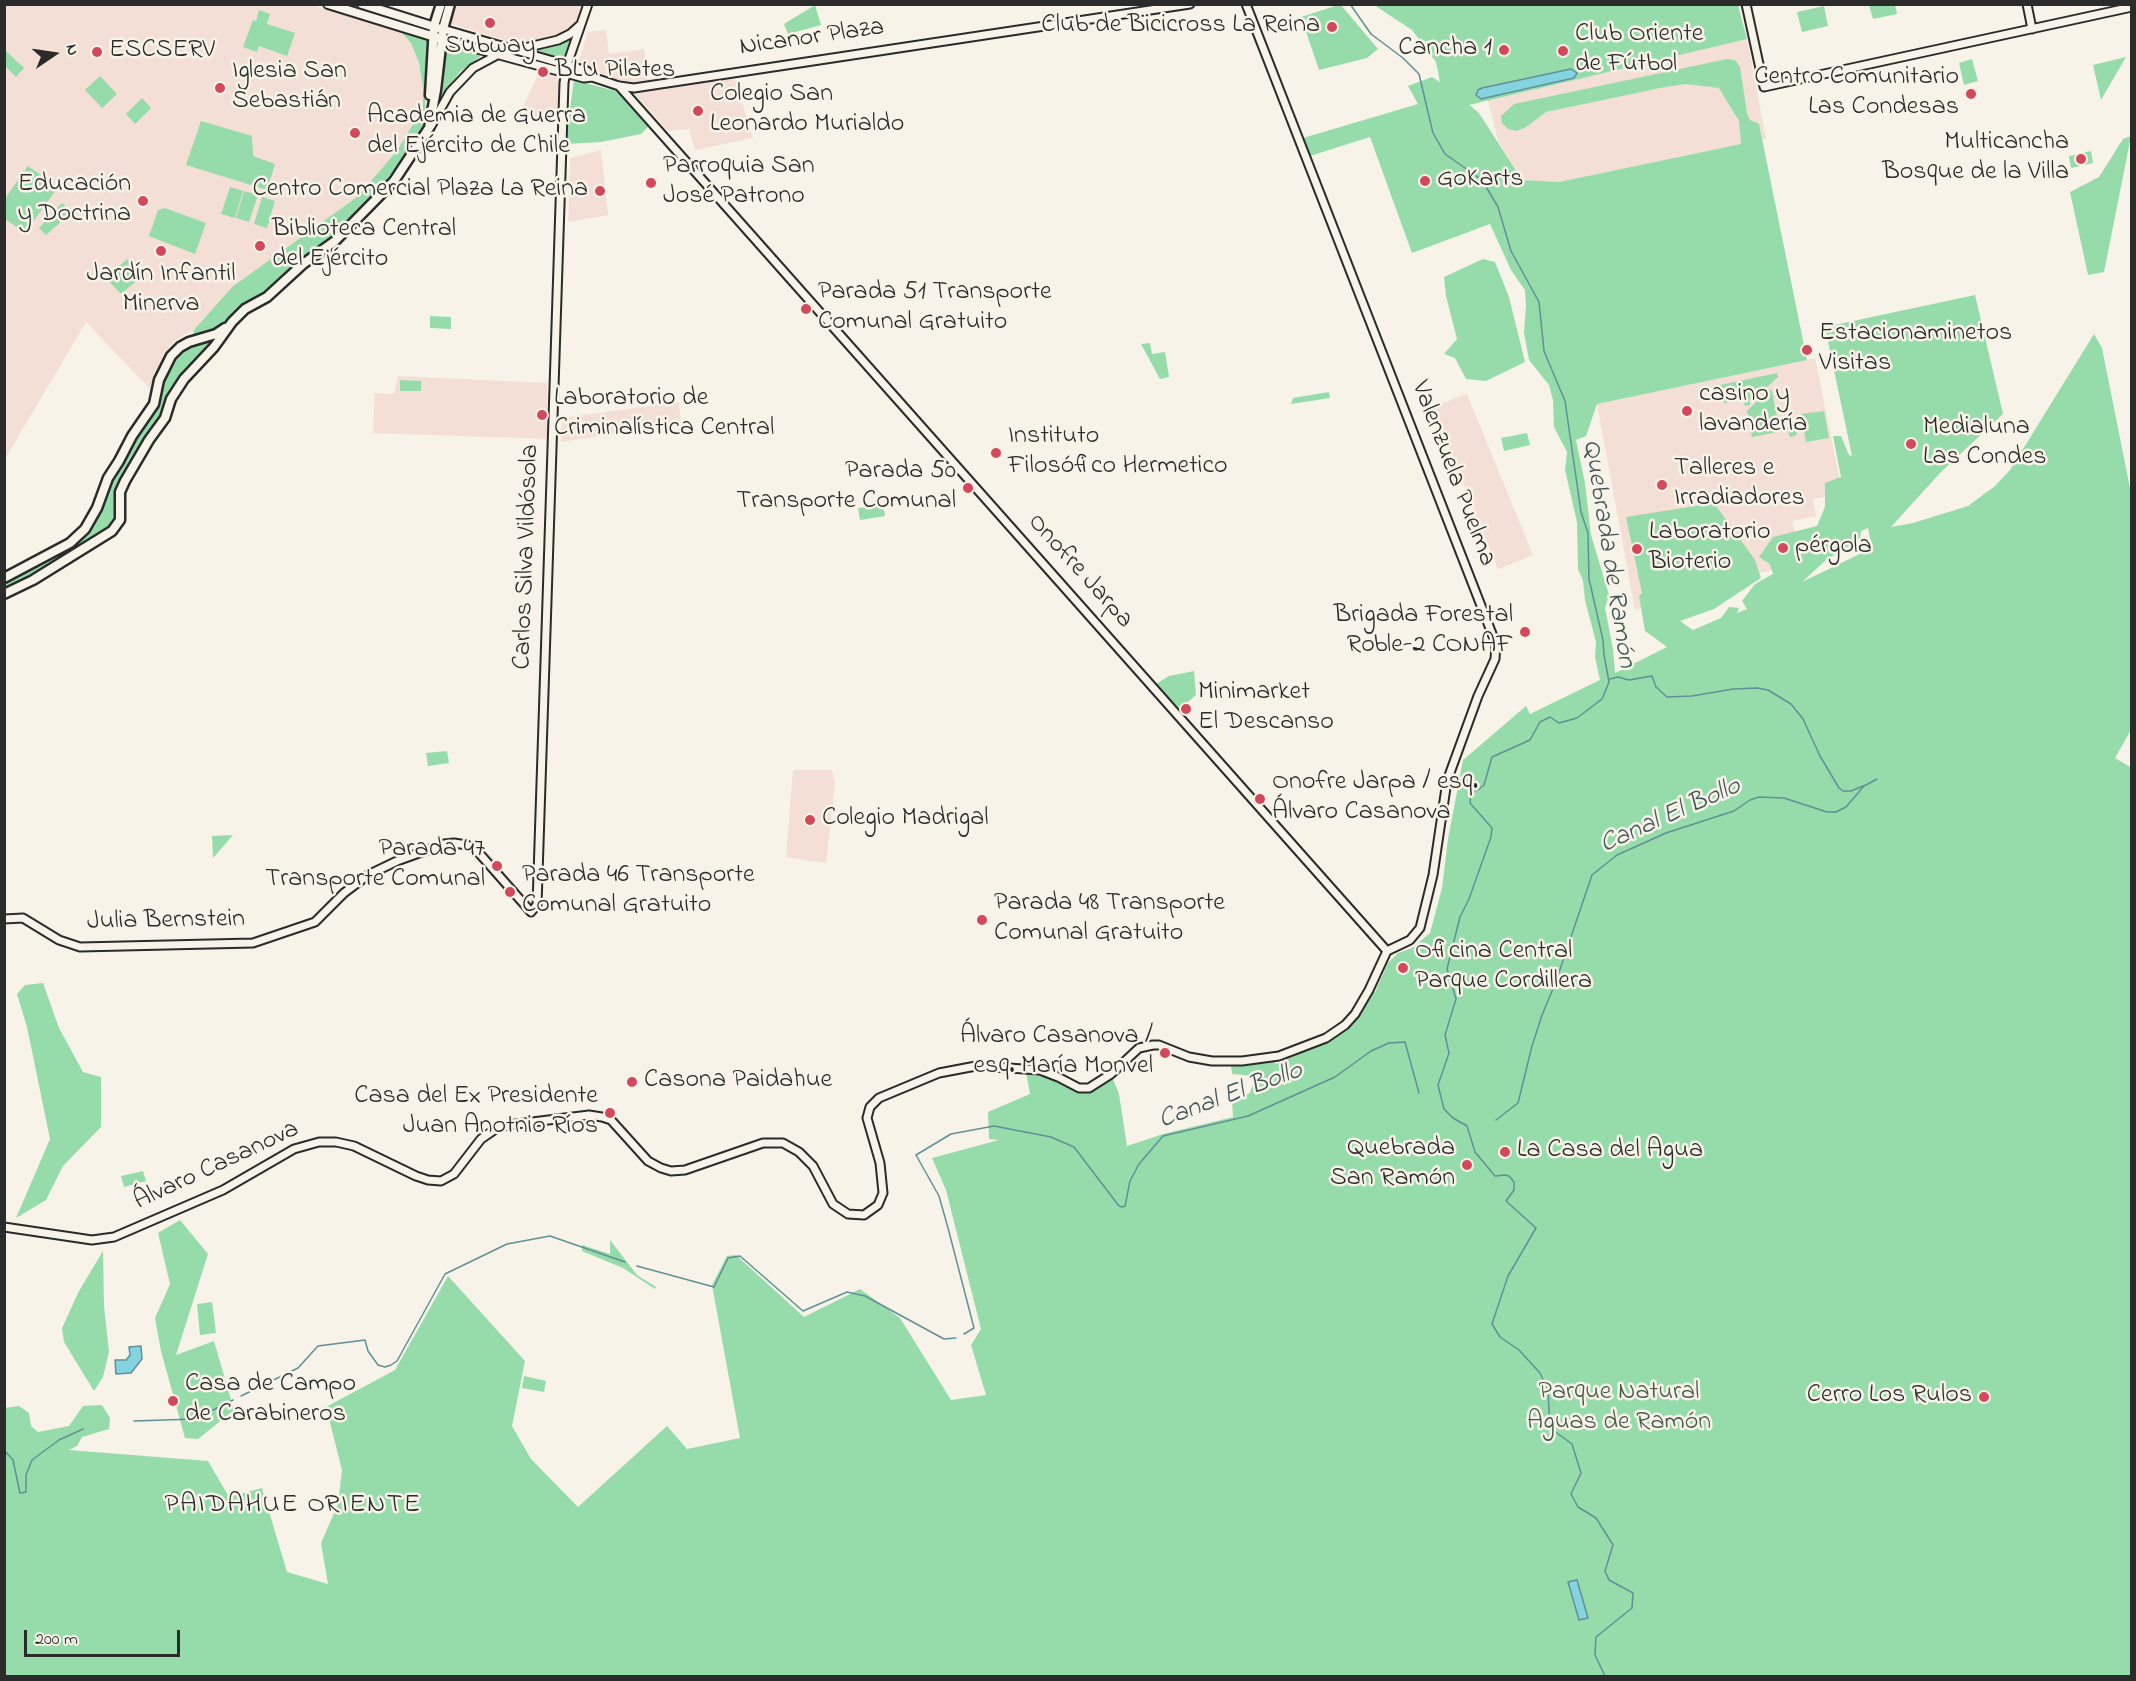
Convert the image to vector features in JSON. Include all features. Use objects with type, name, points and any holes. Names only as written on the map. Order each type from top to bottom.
[{"type":"main road","points":[[328,4],[437,38]]},
{"type":"main road","points":[[362,4],[438,28]]},
{"type":"main road","points":[[4,578],[70,543],[86,529],[100,501],[105,483],[132,436],[154,404],[165,365],[180,347],[220,332],[245,309],[267,297],[289,276],[335,242],[356,223],[394,181],[429,128],[441,4]]},
{"type":"main road","points":[[438,28],[450,4]]},
{"type":"main road","points":[[4,594],[33,580],[112,531],[120,520],[120,492],[149,440],[165,418],[175,392],[214,347],[232,322]]},
{"type":"main road","points":[[209,336],[213,339],[214,347]]},
{"type":"street","name":"Carlos Silva Vildósola","points":[[531,912],[537,905],[540,861],[566,69],[588,4]]},
{"type":"street","name":"Nicanor Plaza","points":[[619,86],[634,87],[1190,4]]},
{"type":"street","name":"Valenzuela Puelma","points":[[1246,4],[1496,644],[1495,659],[1478,696],[1447,781],[1432,875],[1420,928],[1410,940],[1387,951]]},
{"type":"street","points":[[1746,4],[1764,87],[2132,6]]},
{"type":"street","points":[[2027,4],[2032,29]]},
{"type":"street","points":[[429,128],[450,92],[473,68],[499,54],[561,39],[582,23]]},
{"type":"street","points":[[438,28],[515,50],[584,78],[592,77],[619,86]]},
{"type":"street","points":[[437,38],[566,69]]},
{"type":"street","name":"Onofre Jarpa","points":[[619,86],[1387,951]]},
{"type":"street","name":"Julia Bernstein","points":[[4,919],[23,918],[59,940],[80,946],[253,943],[315,922],[354,885],[375,871],[444,844],[454,843],[467,845],[479,853],[531,912]]},
{"type":"street","name":"Álvaro Casanova","points":[[4,1227],[92,1240],[114,1237],[223,1190],[294,1149],[319,1142],[336,1142],[354,1146],[416,1176],[441,1181],[454,1174],[482,1139],[497,1128],[589,1115],[611,1120],[648,1161],[670,1170],[685,1170],[768,1142],[783,1143],[799,1152],[813,1166],[833,1204],[848,1214],[864,1215],[878,1205],[883,1193],[880,1163],[867,1118],[870,1107],[879,1098],[939,1073],[976,1066],[1040,1070],[1079,1088],[1089,1088],[1111,1074],[1139,1048],[1153,1045],[1190,1057],[1212,1061],[1235,1062],[1279,1056],[1326,1038],[1345,1025],[1355,1014],[1369,990],[1387,951]]},
{"type":"shaded area","points":[[5,5],[312,5],[400,31],[411,43],[419,63],[423,108],[396,152],[357,197],[232,287],[194,330],[180,337],[170,346],[154,374],[150,389],[86,322],[5,459]]},
{"type":"shaded area","points":[[457,5],[586,5],[580,21],[556,38],[517,44],[451,24]]},
{"type":"shaded area","points":[[606,30],[609,54],[644,49],[650,80],[628,84],[578,64],[588,32]]},
{"type":"shaded area","points":[[1747,39],[1766,139],[1559,182],[1522,180],[1498,141],[1488,100]]},
{"type":"shaded area","points":[[541,69],[562,75],[560,122],[518,117]]},
{"type":"shaded area","name":"Colegio San Leonardo Murialdo","points":[[734,77],[753,138],[695,150],[689,129],[668,131],[635,94]]},
{"type":"shaded area","points":[[601,150],[608,215],[568,222],[570,158]]},
{"type":"shaded area","points":[[1815,358],[1844,493],[1813,499],[1816,516],[1792,521],[1803,563],[1731,579],[1635,610],[1597,404]]},
{"type":"shaded area","points":[[398,376],[547,383],[547,439],[373,433],[375,393],[394,394]]},
{"type":"shaded area","points":[[1467,394],[1533,555],[1498,569],[1441,428],[1438,429],[1431,407]]},
{"type":"shaded area","points":[[679,402],[681,423],[561,442],[562,418]]},
{"type":"shaded area","name":"Colegio Madrigal","points":[[793,770],[832,770],[835,783],[826,863],[786,857]]},
{"type":"green space","points":[[815,5],[821,25],[788,34],[784,24]]},
{"type":"green space","name":"Club de Bicicross La Reina","points":[[1341,5],[1378,49],[1367,58],[1319,70],[1301,17]]},
{"type":"green space","name":"Parque Natural Aguas de Ramón","points":[[1374,5],[1738,5],[1747,39],[1469,105],[1479,113],[1522,180],[1559,182],[1741,144],[1739,121],[1719,88],[1687,84],[1546,112],[1526,127],[1516,131],[1508,129],[1502,123],[1501,116],[1514,104],[1727,59],[1735,60],[1740,67],[1747,113],[1750,120],[1759,124],[1807,360],[1597,404],[1586,436],[1576,440],[1585,483],[1591,535],[1609,595],[1605,608],[1615,673],[1667,647],[1645,631],[1639,596],[1642,593],[1626,517],[1714,503],[1755,560],[1761,578],[1714,609],[1680,621],[1693,630],[1721,618],[1729,607],[1739,608],[1737,613],[1747,609],[1742,601],[1755,584],[1773,574],[1770,564],[1759,557],[1773,537],[1817,526],[1825,507],[1825,483],[1841,477],[1833,436],[1841,436],[1849,455],[1852,456],[1825,327],[1975,295],[2003,414],[1940,473],[1891,527],[1913,523],[1968,506],[1995,486],[2010,470],[2094,334],[2102,348],[2132,498],[2131,730],[2115,758],[2132,768],[2131,1676],[5,1676],[5,1408],[19,1406],[29,1413],[31,1426],[38,1432],[69,1426],[83,1406],[102,1405],[110,1418],[109,1429],[82,1437],[77,1446],[69,1450],[208,1461],[229,1497],[262,1488],[287,1572],[328,1584],[321,1543],[338,1504],[342,1470],[326,1407],[395,1370],[448,1276],[525,1361],[512,1426],[531,1459],[578,1507],[667,1426],[687,1449],[740,1438],[712,1285],[727,1256],[736,1255],[804,1317],[860,1289],[900,1318],[951,1400],[986,1395],[971,1345],[981,1329],[946,1190],[932,1158],[999,1140],[989,1139],[988,1112],[1030,1094],[1026,1072],[1093,1089],[1113,1079],[1119,1094],[1127,1146],[1163,1134],[1233,1117],[1232,1101],[1250,1093],[1255,1076],[1232,1074],[1231,1065],[1274,1062],[1276,1064],[1327,1042],[1348,1029],[1370,993],[1375,992],[1388,963],[1398,953],[1412,948],[1430,933],[1442,888],[1448,839],[1463,760],[1526,706],[1530,714],[1600,680],[1595,657],[1596,642],[1585,600],[1583,581],[1578,569],[1577,522],[1565,470],[1567,452],[1554,427],[1553,400],[1549,385],[1529,360],[1524,333],[1525,290],[1511,270],[1490,224],[1412,253],[1370,137],[1310,156],[1303,138],[1418,104],[1408,86],[1432,77],[1440,82],[1436,62],[1412,30]],"holes":[[[1868,528],[1872,548],[1802,582],[1826,560],[1860,539],[1861,531]]]},
{"type":"green space","points":[[1869,5],[1895,5],[1897,14],[1873,19]]},
{"type":"green space","points":[[1824,6],[1828,26],[1802,32],[1797,12]]},
{"type":"green space","points":[[259,10],[270,14],[267,24],[295,33],[287,56],[259,46],[257,52],[243,47]]},
{"type":"green space","points":[[400,31],[429,41],[424,130],[415,144],[373,196],[334,234],[262,294],[243,304],[221,328],[207,334],[193,335],[194,330],[232,287],[357,197],[396,152],[423,108],[419,63],[411,43]]},
{"type":"green space","points":[[572,35],[565,59],[533,49]]},
{"type":"green space","points":[[446,44],[482,55],[460,72],[442,95]]},
{"type":"green space","points":[[5,50],[24,68],[16,77],[5,66]]},
{"type":"green space","points":[[2126,57],[2105,93],[2101,100],[2093,65]]},
{"type":"green space","points":[[1972,59],[1978,81],[1964,85],[1959,63]]},
{"type":"green space","points":[[100,76],[117,94],[102,108],[85,90]]},
{"type":"green space","points":[[574,80],[623,93],[649,126],[641,134],[601,142],[565,144]]},
{"type":"green space","points":[[142,98],[151,108],[135,124],[126,114]]},
{"type":"green space","points":[[201,121],[252,136],[253,156],[275,164],[267,190],[186,165]]},
{"type":"green space","points":[[2131,136],[2104,272],[2088,275],[2070,192],[2099,177],[2123,139]]},
{"type":"green space","name":"Multicancha Bosque de la Villa","points":[[2091,151],[2093,163],[2071,168],[2069,156]]},
{"type":"green space","points":[[28,166],[58,187],[25,233],[5,219],[4,200]]},
{"type":"green space","points":[[230,187],[243,191],[235,218],[221,214]]},
{"type":"green space","points":[[244,191],[258,195],[249,222],[236,218]]},
{"type":"green space","points":[[262,197],[275,201],[267,228],[254,224]]},
{"type":"green space","points":[[62,203],[72,212],[46,235],[39,228]]},
{"type":"green space","points":[[165,208],[206,223],[195,254],[149,236],[158,210]]},
{"type":"green space","points":[[127,259],[142,276],[121,294],[106,278]]},
{"type":"green space","points":[[1483,259],[1495,262],[1509,297],[1525,362],[1486,381],[1466,379],[1455,358],[1444,354],[1457,339],[1446,296],[1444,277]]},
{"type":"green space","points":[[430,316],[451,317],[451,329],[430,328]]},
{"type":"green space","points":[[228,327],[178,380],[166,412],[122,481],[117,524],[88,544],[5,588],[5,581],[80,538],[107,481],[151,411],[163,369],[182,347]]},
{"type":"green space","points":[[1150,343],[1152,354],[1165,352],[1169,377],[1160,379],[1141,344]]},
{"type":"green space","points":[[1777,373],[1778,377],[1767,387],[1760,388],[1761,394],[1755,395],[1756,399],[1750,400],[1750,405],[1745,406],[1743,399],[1724,403],[1720,385]]},
{"type":"green space","points":[[400,380],[421,381],[421,391],[400,391]]},
{"type":"green space","points":[[1769,389],[1772,391],[1779,428],[1794,425],[1797,435],[1790,437],[1788,430],[1752,437],[1747,411]]},
{"type":"green space","points":[[1329,392],[1330,398],[1291,404],[1293,398]]},
{"type":"green space","points":[[1824,411],[1829,438],[1806,442],[1801,414]]},
{"type":"green space","points":[[1527,433],[1530,445],[1504,451],[1501,438]]},
{"type":"green space","points":[[883,505],[885,516],[860,520],[858,508]]},
{"type":"green space","points":[[1194,671],[1196,695],[1180,709],[1156,684],[1169,676]]},
{"type":"green space","points":[[447,751],[449,763],[428,766],[426,753]]},
{"type":"green space","points":[[233,835],[213,858],[212,836]]},
{"type":"green space","points":[[43,983],[59,1028],[83,1072],[101,1077],[101,1127],[63,1166],[46,1200],[16,1218],[50,1139],[27,1027],[17,994],[25,985]]},
{"type":"green space","points":[[143,1171],[146,1181],[124,1187],[121,1176]]},
{"type":"green space","points":[[180,1220],[208,1254],[176,1355],[214,1341],[234,1410],[198,1439],[185,1438],[161,1351],[155,1318],[170,1284],[158,1233]]},
{"type":"green space","points":[[610,1240],[637,1275],[656,1287],[655,1289],[623,1268],[582,1251],[582,1245],[610,1254]]},
{"type":"green space","points":[[103,1251],[104,1306],[109,1352],[103,1377],[94,1391],[64,1342],[62,1328],[79,1291]]},
{"type":"green space","points":[[212,1302],[216,1333],[200,1335],[197,1304]]},
{"type":"green space","points":[[524,1376],[546,1381],[544,1392],[522,1388]]},
{"type":"water","points":[[1571,69],[1577,73],[1574,78],[1481,99],[1476,95],[1482,88]]},
{"type":"water","points":[[141,1346],[142,1359],[131,1373],[116,1374],[115,1360],[126,1360],[130,1355],[129,1347]]},
{"type":"water","points":[[1577,1580],[1588,1618],[1579,1620],[1568,1582]]},
{"type":"waterway","name":"Quebrada de Ramón","points":[[1350,4],[1371,34],[1403,58],[1419,74],[1433,133],[1445,154],[1482,180],[1498,207],[1511,251],[1539,302],[1544,351],[1565,401],[1581,512],[1588,533],[1589,579],[1603,640],[1609,682],[1602,699],[1577,718],[1559,723],[1550,717],[1540,722],[1530,740],[1492,757],[1484,785],[1471,792],[1470,803],[1492,828],[1491,837],[1469,899],[1460,917],[1447,969],[1456,999],[1445,1035],[1449,1053],[1438,1085],[1444,1109],[1453,1118],[1467,1126],[1475,1152],[1495,1176],[1509,1176],[1514,1182],[1514,1190],[1506,1201],[1536,1228],[1508,1276],[1492,1324],[1500,1337],[1519,1350],[1540,1373],[1548,1390],[1550,1428],[1572,1444],[1581,1473],[1571,1494],[1578,1507],[1596,1518],[1613,1545],[1605,1571],[1609,1580],[1633,1593],[1632,1608],[1596,1637],[1595,1655],[1605,1676]]},
{"type":"waterway","points":[[1610,679],[1618,677],[1629,680],[1652,676],[1656,687],[1667,697],[1692,696],[1733,689],[1768,690],[1791,704],[1803,719],[1820,756],[1839,788],[1843,791],[1851,791],[1863,786]]},
{"type":"waterway","name":"Canal El Bollo","points":[[1496,1120],[1518,1103],[1542,1015],[1555,984],[1592,875],[1617,855],[1666,833],[1734,811],[1750,800],[1759,797],[1784,798],[1827,812],[1836,812],[1846,807],[1864,786],[1877,779]]},
{"type":"waterway","name":"Canal El Bollo","points":[[964,1334],[974,1328],[948,1228],[939,1196],[916,1155],[951,1134],[994,1126],[1051,1137],[1074,1147],[1122,1207],[1125,1206],[1130,1181],[1139,1164],[1163,1136],[1248,1116],[1335,1077],[1371,1051],[1389,1043],[1405,1042],[1419,1093]]},
{"type":"waterway","name":"Canal El Bollo","points":[[241,1396],[298,1368],[318,1346],[365,1340],[368,1351],[378,1365],[385,1367],[391,1365],[397,1361],[445,1274],[507,1244],[550,1236],[625,1262]]},
{"type":"waterway","name":"Canal El Bollo","points":[[637,1266],[714,1287],[728,1258],[740,1256],[803,1311],[847,1292],[865,1296],[944,1339],[956,1338]]},
{"type":"waterway","name":"Canal El Bollo","points":[[134,1421],[195,1419],[233,1400]]},
{"type":"waterway","name":"Canal El Bollo","points":[[4,1450],[13,1460],[20,1493],[26,1492],[26,1475],[32,1460],[59,1440],[83,1429]]},
{"type":"place","name":"Subway","points":[[490,23]]},
{"type":"place","name":"Club de Bicicross La Reina","points":[[1332,27]]},
{"type":"place","name":"Cancha 1","points":[[1504,50]]},
{"type":"place","name":"Club Oriente de Fútbol","points":[[1563,51]]},
{"type":"place","name":"ESCSERV","points":[[97,52]]},
{"type":"place","name":"BLU Pilates","points":[[543,72]]},
{"type":"place","name":"Iglesia San Sebastián","points":[[220,88]]},
{"type":"place","name":"Centro Comunitario Las Condesas","points":[[1971,94]]},
{"type":"place","name":"Colegio San Leonardo Murialdo","points":[[698,111]]},
{"type":"place","name":"Academia de Guerra del Ejército de Chile","points":[[355,133]]},
{"type":"place","name":"Multicancha Bosque de la Villa","points":[[2081,159]]},
{"type":"place","name":"GoKarts","points":[[1425,181]]},
{"type":"place","name":"Parroquia San José Patrono","points":[[651,183]]},
{"type":"place","name":"Centro Comercial Plaza La Reina","points":[[600,191]]},
{"type":"place","name":"Educación y Doctrina","points":[[143,201]]},
{"type":"place","name":"Biblioteca Central del Ejército","points":[[260,246]]},
{"type":"place","name":"Jardín Infantil Minerva","points":[[161,251]]},
{"type":"place","name":"Parada 51 Transporte Comunal Gratuito","points":[[806,309]]},
{"type":"place","name":"Estacionaminetos Visitas","points":[[1807,350]]},
{"type":"place","name":"casino y lavandería","points":[[1687,411]]},
{"type":"place","name":"Laboratorio de Criminalística Central","points":[[542,415]]},
{"type":"place","name":"Medialuna Las Condes","points":[[1911,444]]},
{"type":"place","name":"Instituto Filosófico Hermetico","points":[[996,453]]},
{"type":"place","name":"Talleres e Irradiadores","points":[[1662,485]]},
{"type":"place","name":"Parada 50 Transporte Comunal","points":[[968,488]]},
{"type":"place","name":"pérgola","points":[[1783,548]]},
{"type":"place","name":"Laboratorio Bioterio","points":[[1637,549]]},
{"type":"place","name":"Brigada Forestal Roble-2 CONAF","points":[[1525,632]]},
{"type":"place","name":"Minimarket El Descanso","points":[[1186,709]]},
{"type":"place","name":"Onofre Jarpa / esq. Álvaro Casanova","points":[[1260,799]]},
{"type":"place","name":"Colegio Madrigal","points":[[810,820]]},
{"type":"place","name":"Parada 47 Transporte Comunal","points":[[497,866]]},
{"type":"place","name":"Parada 46 Transporte Comunal Gratuito","points":[[510,892]]},
{"type":"place","name":"Parada 48 Transporte Comunal Gratuito","points":[[982,920]]},
{"type":"place","name":"Oficina Central Parque Cordillera","points":[[1403,968]]},
{"type":"place","name":"Álvaro Casanova / esq. María Monvel","points":[[1165,1053]]},
{"type":"place","name":"Casona Paidahue","points":[[632,1082]]},
{"type":"place","name":"Casa del Ex Presidente Juan Anotnio Ríos","points":[[610,1113]]},
{"type":"place","name":"La Casa del Agua","points":[[1505,1152]]},
{"type":"place","name":"Quebrada San Ramón","points":[[1467,1165]]},
{"type":"place","name":"Cerro Los Rulos","points":[[1984,1397]]},
{"type":"place","name":"Casa de Campo de Carabineros","points":[[173,1401]]},
{"type":"district","name":"PAIDAHUE ORIENTE","points":[[293,1507]]}]
